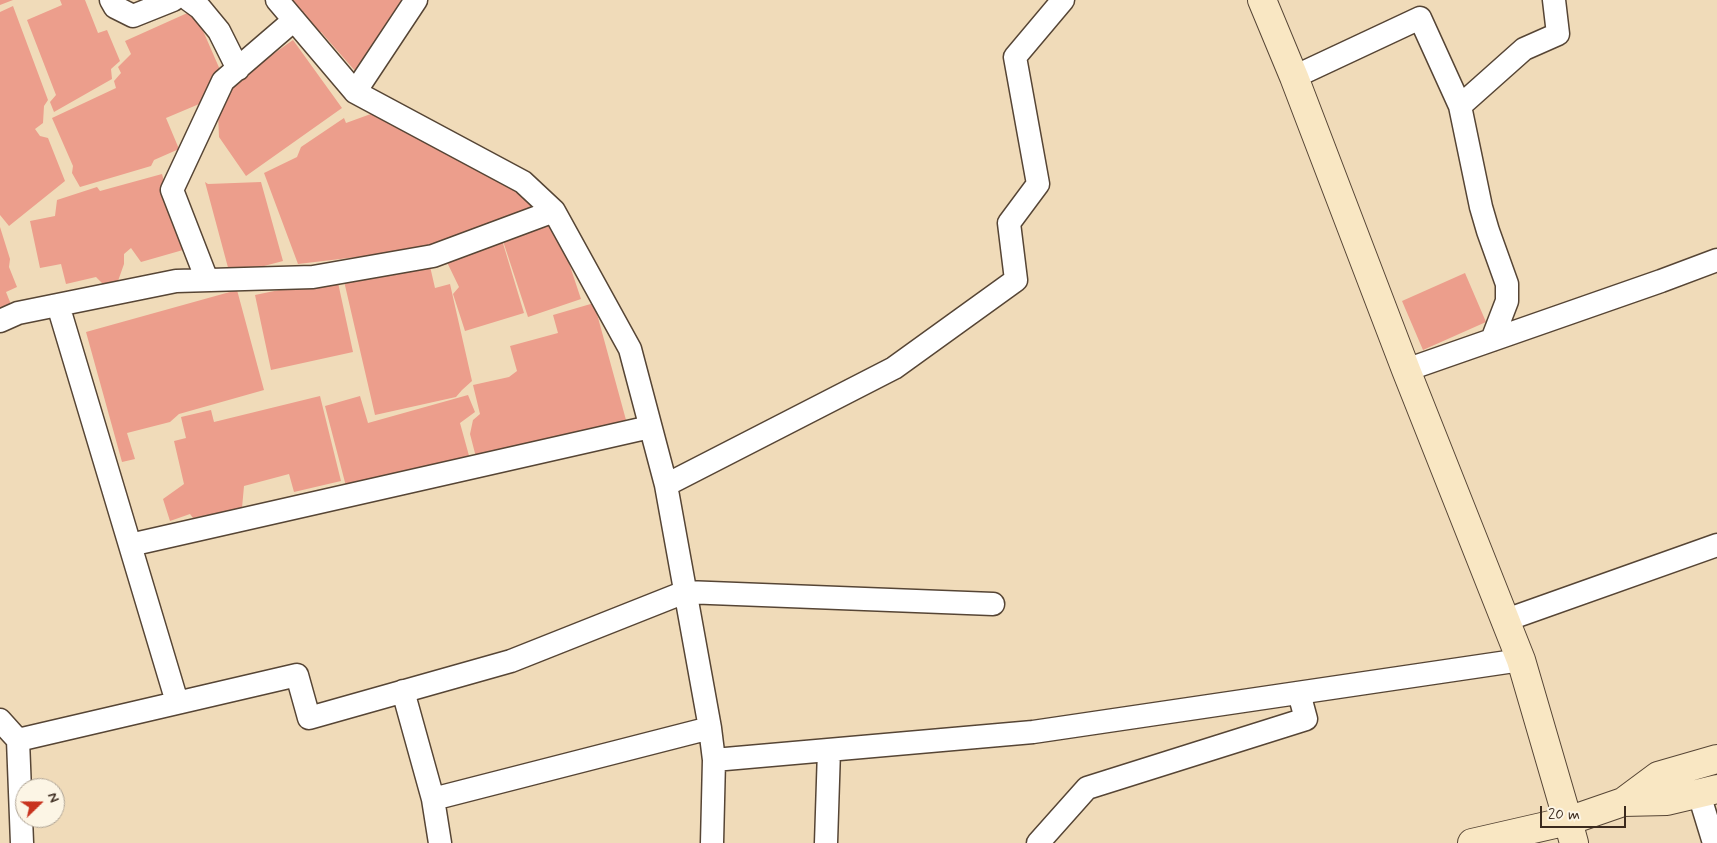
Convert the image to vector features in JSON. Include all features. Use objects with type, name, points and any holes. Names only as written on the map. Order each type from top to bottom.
[{"type":"main road","points":[[1262,0],[1294,77],[1406,370],[1521,660],[1571,832]]},
{"type":"main road","points":[[1472,843],[1571,832],[1623,802],[1658,776],[1717,759]]},
{"type":"main road","points":[[1623,802],[1667,801],[1708,792]]},
{"type":"street","points":[[111,0],[115,6],[132,16],[173,0]]},
{"type":"street","points":[[189,0],[200,8],[219,31],[238,69]]},
{"type":"street","points":[[277,0],[355,92],[523,182],[554,211],[630,349],[666,485],[710,728],[714,760],[712,843]]},
{"type":"street","points":[[355,92],[416,0]]},
{"type":"street","points":[[666,485],[894,368],[1016,280],[1009,223],[1038,184],[1014,58],[1063,0]]},
{"type":"street","points":[[1460,106],[1524,49],[1558,34],[1554,0]]},
{"type":"street","points":[[1294,77],[1416,9],[1460,106],[1481,207],[1507,284],[1506,300],[1492,340]]},
{"type":"street","points":[[207,280],[172,190],[223,81],[294,20]]},
{"type":"street","points":[[0,320],[18,313],[176,281],[313,277],[433,256],[554,211]]},
{"type":"street","points":[[1406,370],[1661,282],[1717,260]]},
{"type":"street","points":[[58,305],[177,702]]},
{"type":"street","points":[[130,545],[650,427]]},
{"type":"street","points":[[1506,620],[1717,545]]},
{"type":"street","points":[[18,740],[297,675],[309,718],[510,661],[685,592],[993,604]]},
{"type":"street","points":[[714,760],[1033,732],[1521,660]]},
{"type":"street","points":[[403,691],[433,799],[440,843]]},
{"type":"street","points":[[1038,843],[1087,788],[1306,719],[1299,693]]},
{"type":"street","points":[[0,720],[18,740],[22,843]]},
{"type":"street","points":[[433,799],[710,728]]},
{"type":"street","points":[[826,843],[829,750]]},
{"type":"street","points":[[1708,792],[1714,843]]},
{"type":"building","points":[[0,0],[13,0],[0,5]]},
{"type":"building","points":[[60,0],[85,0],[98,33],[107,30],[120,61],[111,69],[112,79],[54,112],[50,102],[56,95],[27,20],[62,5]]},
{"type":"building","points":[[282,0],[402,0],[356,72],[321,32],[314,34]]},
{"type":"building","points":[[13,6],[48,100],[44,106],[43,123],[35,129],[40,136],[48,138],[65,181],[9,226],[0,215],[0,12]]},
{"type":"building","points":[[194,10],[224,79],[211,99],[166,118],[179,149],[154,160],[151,166],[80,187],[72,173],[73,166],[52,118],[116,88],[114,81],[121,73],[118,67],[131,54],[125,41]]},
{"type":"building","points":[[293,40],[342,108],[246,176],[219,137],[218,113],[228,86]]},
{"type":"building","points":[[379,111],[500,176],[542,211],[416,250],[298,264],[264,173],[297,157],[301,147],[344,118],[346,123]]},
{"type":"building","points":[[162,174],[183,250],[141,262],[131,248],[124,254],[124,264],[118,281],[106,287],[96,277],[66,284],[61,264],[40,268],[30,221],[55,216],[57,200],[97,187],[100,191]]},
{"type":"building","points":[[205,182],[208,184],[261,182],[283,261],[230,275]]},
{"type":"building","points":[[555,221],[581,299],[528,317],[502,238]]},
{"type":"building","points":[[0,227],[10,259],[9,267],[17,287],[6,292],[12,307],[0,311]]},
{"type":"building","points":[[502,240],[524,313],[465,331],[453,294],[459,287],[444,256]]},
{"type":"building","points":[[429,262],[435,288],[450,284],[472,381],[456,397],[375,415],[344,281]]},
{"type":"building","points":[[1465,273],[1486,322],[1423,350],[1402,301]]},
{"type":"building","points":[[337,278],[353,352],[271,370],[255,295]]},
{"type":"building","points":[[237,290],[264,390],[179,414],[170,422],[127,433],[135,459],[122,462],[86,332]]},
{"type":"building","points":[[594,303],[626,420],[477,461],[470,434],[473,420],[480,414],[473,385],[509,377],[517,371],[510,346],[558,333],[553,315]]},
{"type":"building","points":[[468,395],[475,412],[460,423],[471,463],[347,490],[325,406],[360,396],[368,423]]},
{"type":"building","points":[[320,396],[341,481],[294,492],[289,474],[244,486],[242,508],[193,518],[190,514],[170,521],[163,499],[184,484],[174,441],[186,438],[181,417],[211,410],[214,422]]}]
